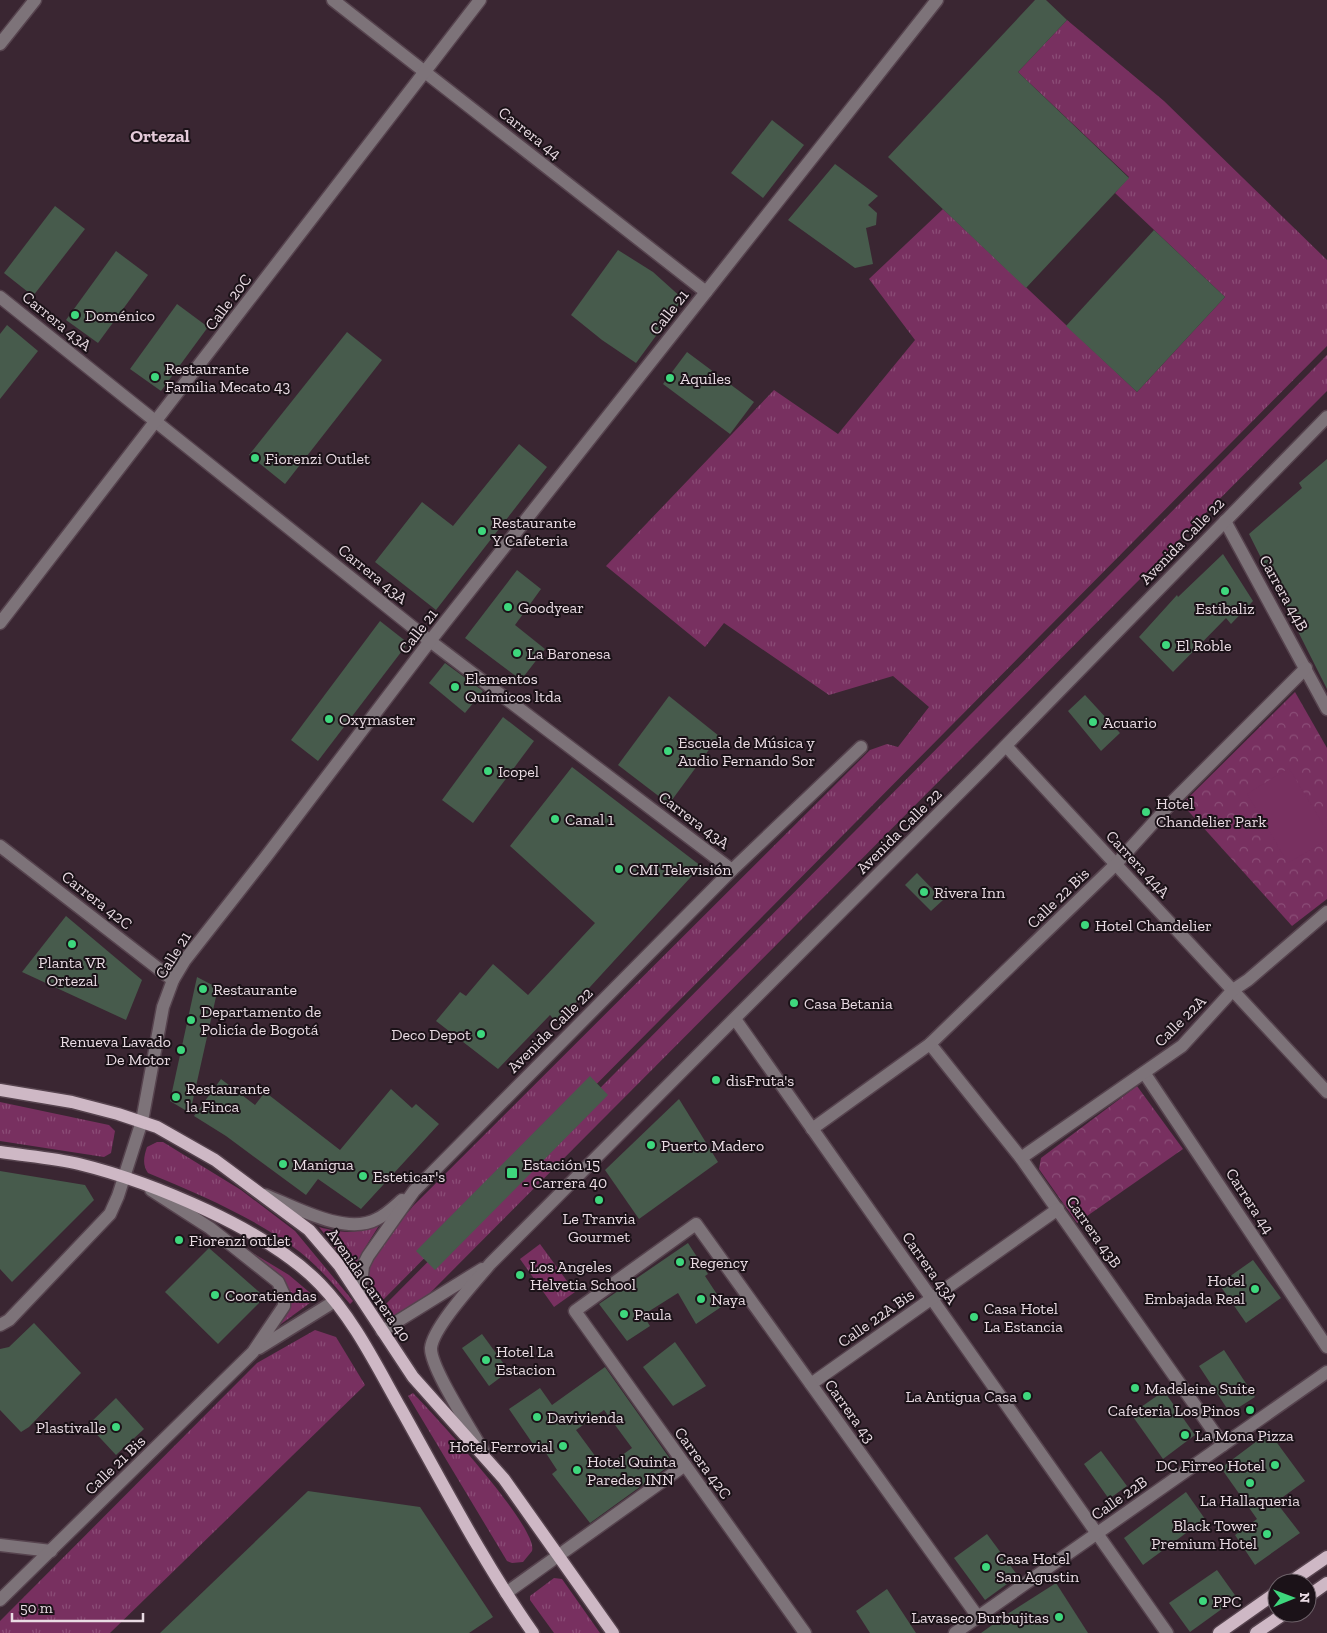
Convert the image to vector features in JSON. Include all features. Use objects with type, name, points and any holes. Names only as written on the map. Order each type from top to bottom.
[{"type":"main road","name":"Avenida Carrera 40","points":[[0,1090],[46,1096],[142,1121],[199,1150],[309,1230],[339,1265],[413,1377],[488,1460],[559,1555],[613,1633]]},
{"type":"main road","points":[[0,1152],[77,1164],[124,1177],[213,1214],[260,1238],[307,1271],[335,1301],[389,1387],[471,1534],[506,1593],[533,1633]]},
{"type":"main road","points":[[1304,1573],[1327,1556]]},
{"type":"main road","points":[[1219,1633],[1267,1599]]},
{"type":"main road","points":[[1256,1633],[1270,1623]]},
{"type":"street","points":[[0,44],[35,0]]},
{"type":"street","name":"Carrera 44","points":[[333,0],[706,292]]},
{"type":"street","name":"Calle 20C","points":[[0,623],[157,422],[480,0]]},
{"type":"street","name":"Calle 21","points":[[4,1322],[110,1214],[118,1196],[142,1121],[157,1034],[173,980],[185,960],[430,641],[936,0]]},
{"type":"street","name":"Carrera 43A","points":[[0,297],[430,641],[732,870]]},
{"type":"street","name":"Avenida Calle 22","points":[[488,1460],[437,1369],[432,1348],[439,1330],[490,1264],[1006,746],[1327,417]]},
{"type":"street","name":"Carrera 44B","points":[[1225,521],[1327,709]]},
{"type":"street","name":"Calle 22 Bis","points":[[812,1128],[930,1044],[1116,864],[1174,800],[1306,668]]},
{"type":"street","name":"Carrera 44A","points":[[1006,746],[1327,1092]]},
{"type":"street","name":"Avenida Calle 22","points":[[262,1194],[330,1220],[358,1226],[377,1219],[414,1191],[732,870],[861,747]]},
{"type":"street","name":"Carrera 42C","points":[[0,846],[173,980]]},
{"type":"street","name":"Calle 22A","points":[[1021,1158],[1182,1046],[1233,990],[1248,980],[1327,912]]},
{"type":"street","name":"Carrera 43A","points":[[735,1019],[1167,1633]]},
{"type":"street","name":"Carrera 43B","points":[[930,1044],[1021,1158],[1224,1445]]},
{"type":"street","name":"Carrera 44","points":[[1144,1074],[1327,1347]]},
{"type":"street","name":"Calle 21 Bis","points":[[0,1600],[253,1352],[284,1306],[284,1294],[278,1282],[210,1228],[142,1184]]},
{"type":"street","name":"Avenida Calle 22","points":[[360,1296],[363,1266],[368,1256],[414,1191]]},
{"type":"street","name":"Calle 22A Bis","points":[[811,1384],[1058,1209]]},
{"type":"street","name":"Carrera 43","points":[[575,1311],[696,1224],[978,1617]]},
{"type":"street","name":"Avenida Calle 22","points":[[382,1331],[490,1264]]},
{"type":"street","name":"Calle 21 Bis","points":[[253,1352],[335,1301]]},
{"type":"street","name":"Carrera 42C","points":[[575,1311],[805,1633]]},
{"type":"street","name":"Calle 22B","points":[[955,1633],[1327,1372]]},
{"type":"street","points":[[506,1593],[685,1465]]},
{"type":"street","points":[[0,1545],[51,1550]]},
{"type":"green space","points":[[1067,20],[1164,101],[1327,260],[1327,346],[377,1306],[367,1294],[364,1286],[368,1267],[382,1245],[413,1206],[870,750],[887,744],[898,747],[929,707],[893,676],[829,695],[724,623],[705,647],[606,566],[774,390],[838,434],[915,340],[869,279],[943,209],[1137,392],[1225,297],[1115,193],[1129,177],[1018,72]]},
{"type":"green space","points":[[1327,355],[1327,391],[430,1293],[398,1317],[385,1316],[380,1310]]},
{"type":"green space","points":[[1295,692],[1327,748],[1327,899],[1292,926],[1182,804]]},
{"type":"green space","points":[[1289,768],[1327,831],[1327,840],[1288,863],[1247,794]]},
{"type":"green space","points":[[1137,1086],[1183,1149],[1077,1223],[1039,1169],[1041,1158]]},
{"type":"green space","points":[[0,1102],[109,1125],[115,1131],[111,1153],[104,1157],[0,1141]]},
{"type":"green space","points":[[157,1142],[163,1142],[241,1190],[295,1231],[353,1301],[350,1304],[307,1258],[265,1228],[208,1199],[148,1173],[144,1164],[146,1150],[147,1147]]},
{"type":"green space","points":[[380,1224],[363,1251],[355,1273],[319,1227],[350,1232],[364,1230]]},
{"type":"green space","points":[[540,1244],[575,1292],[554,1307],[520,1259]]},
{"type":"green space","points":[[243,1247],[289,1275],[315,1297],[314,1300],[270,1332],[288,1301]]},
{"type":"green space","points":[[315,1330],[336,1337],[365,1385],[110,1633],[0,1633],[0,1621],[257,1363]]},
{"type":"green space","points":[[413,1393],[483,1471],[519,1520],[530,1538],[532,1551],[523,1562],[512,1563],[507,1561],[408,1396]]},
{"type":"green space","points":[[554,1578],[562,1579],[600,1633],[554,1633],[530,1600],[530,1596]]},
{"type":"building","points":[[1035,0],[1046,0],[1067,20],[1018,72],[1129,178],[1026,288],[888,157]]},
{"type":"building","points":[[772,120],[804,145],[763,198],[731,173]]},
{"type":"building","points":[[835,164],[878,196],[868,205],[877,213],[876,225],[866,228],[873,264],[855,268],[788,220]]},
{"type":"building","points":[[55,206],[85,229],[33,296],[4,273]]},
{"type":"building","points":[[1154,230],[1225,297],[1137,392],[1066,326]]},
{"type":"building","points":[[618,250],[653,272],[683,299],[636,363],[602,340],[571,315]]},
{"type":"building","points":[[116,251],[148,275],[98,343],[66,320]]},
{"type":"building","points":[[177,304],[208,327],[161,391],[130,369]]},
{"type":"building","points":[[7,325],[38,351],[0,399],[0,334]]},
{"type":"building","points":[[347,332],[382,360],[285,484],[249,455]]},
{"type":"building","points":[[687,352],[754,402],[730,434],[663,384]]},
{"type":"building","points":[[519,444],[547,467],[436,610],[375,562],[422,502],[453,526]]},
{"type":"building","points":[[1327,459],[1327,689],[1249,534],[1302,488],[1299,483]]},
{"type":"building","points":[[1223,554],[1253,601],[1231,624],[1226,618],[1173,672],[1139,637],[1177,595],[1178,597]]},
{"type":"building","name":"Goodyear","points":[[517,570],[541,589],[515,625],[545,649],[521,680],[465,638]]},
{"type":"building","points":[[380,621],[408,643],[318,761],[291,740]]},
{"type":"building","points":[[445,663],[483,691],[465,713],[429,683]]},
{"type":"building","name":"Acuario","points":[[1085,695],[1120,733],[1101,751],[1068,711]]},
{"type":"building","name":"Escuela de Música y Audio Fernando Sor","points":[[669,696],[719,736],[669,804],[618,765]]},
{"type":"building","name":"Icopel","points":[[503,717],[534,741],[473,823],[442,800]]},
{"type":"building","points":[[572,767],[701,866],[557,1023],[550,1015],[498,1069],[436,1021],[460,992],[466,996],[493,964],[528,995],[595,923],[510,846]]},
{"type":"building","name":"Rivera Inn","points":[[917,873],[943,900],[931,911],[905,885]]},
{"type":"building","name":"Planta VR Ortezal","points":[[66,916],[142,980],[126,1020],[22,972]]},
{"type":"building","points":[[197,977],[218,988],[190,1113],[170,1101]]},
{"type":"building","name":"Estación 15 - Carrera 40","points":[[590,1076],[608,1095],[435,1270],[416,1251]]},
{"type":"building","points":[[221,1079],[255,1105],[265,1092],[340,1150],[391,1089],[412,1108],[416,1104],[439,1124],[361,1209],[318,1179],[306,1195],[226,1136],[194,1116]]},
{"type":"building","name":"Puerto Madero","points":[[679,1099],[718,1162],[639,1219],[605,1170]]},
{"type":"building","points":[[0,1171],[85,1185],[94,1200],[12,1282],[0,1269]]},
{"type":"building","points":[[688,1243],[708,1274],[705,1276],[724,1305],[696,1324],[678,1293],[643,1315],[650,1326],[627,1341],[599,1304]]},
{"type":"building","name":"Cooratiendas","points":[[209,1248],[265,1297],[218,1344],[165,1292]]},
{"type":"building","points":[[1253,1260],[1281,1298],[1246,1323],[1219,1284]]},
{"type":"building","points":[[34,1323],[81,1373],[29,1427],[21,1432],[0,1410],[0,1349],[9,1347]]},
{"type":"building","name":"Hotel La Estacion","points":[[482,1334],[509,1371],[489,1386],[462,1348]]},
{"type":"building","points":[[675,1342],[706,1386],[673,1406],[643,1367]]},
{"type":"building","points":[[1224,1350],[1255,1397],[1230,1413],[1199,1366]]},
{"type":"building","points":[[605,1367],[673,1463],[590,1523],[552,1474],[557,1470],[540,1444],[535,1447],[509,1409],[540,1388],[552,1405]],"holes":[[[604,1410],[632,1448],[604,1468],[576,1430]]]},
{"type":"building","points":[[1164,1391],[1195,1435],[1163,1459],[1131,1414]]},
{"type":"building","name":"Plastivalle","points":[[116,1398],[144,1429],[116,1455],[88,1425]]},
{"type":"building","points":[[1269,1432],[1305,1481],[1276,1502],[1300,1533],[1255,1565],[1235,1535],[1257,1519],[1221,1468]]},
{"type":"building","points":[[1101,1451],[1127,1486],[1109,1499],[1084,1464]]},
{"type":"building","points":[[308,1491],[420,1507],[493,1617],[469,1633],[160,1633]]},
{"type":"building","points":[[1186,1492],[1205,1519],[1143,1565],[1124,1538]]},
{"type":"building","name":"Casa Hotel San Agustin","points":[[987,1534],[1018,1576],[985,1600],[954,1558]]},
{"type":"building","name":"PPC","points":[[1217,1570],[1237,1598],[1190,1632],[1169,1603]]},
{"type":"building","points":[[1056,1583],[1088,1633],[981,1633],[1009,1613]]},
{"type":"building","points":[[887,1589],[916,1633],[870,1633],[856,1611]]},
{"type":"place","name":"Doménico","points":[[75,315]]},
{"type":"place","name":"Restaurante Familia Mecato 43","points":[[155,377]]},
{"type":"place","name":"Aquiles","points":[[670,378]]},
{"type":"place","name":"Fiorenzi Outlet","points":[[255,458]]},
{"type":"place","name":"Restaurante Y Cafeteria","points":[[482,531]]},
{"type":"place","name":"Estibaliz","points":[[1225,591]]},
{"type":"place","name":"Goodyear","points":[[508,607]]},
{"type":"place","name":"El Roble","points":[[1166,645]]},
{"type":"place","name":"La Baronesa","points":[[517,653]]},
{"type":"place","name":"Elementos Químicos ltda","points":[[455,687]]},
{"type":"place","name":"Oxymaster","points":[[329,719]]},
{"type":"place","name":"Acuario","points":[[1093,722]]},
{"type":"place","name":"Escuela de Música y Audio Fernando Sor","points":[[668,751]]},
{"type":"place","name":"Icopel","points":[[488,771]]},
{"type":"place","name":"Hotel Chandelier Park","points":[[1146,812]]},
{"type":"place","name":"Canal 1","points":[[555,819]]},
{"type":"place","name":"CMI Televisión","points":[[619,869]]},
{"type":"place","name":"Rivera Inn","points":[[924,892]]},
{"type":"place","name":"Hotel Chandelier","points":[[1085,925]]},
{"type":"place","name":"Planta VR Ortezal","points":[[72,944]]},
{"type":"place","name":"Restaurante","points":[[203,989]]},
{"type":"place","name":"Casa Betania","points":[[794,1003]]},
{"type":"place","name":"Departamento de Policía de Bogotá","points":[[191,1020]]},
{"type":"place","name":"Deco Depot","points":[[481,1034]]},
{"type":"place","name":"Renueva Lavado De Motor","points":[[181,1050]]},
{"type":"place","name":"disFruta's","points":[[716,1080]]},
{"type":"place","name":"Restaurante la Finca","points":[[176,1097]]},
{"type":"place","name":"Puerto Madero","points":[[651,1145]]},
{"type":"place","name":"Manigua","points":[[283,1164]]},
{"type":"place","name":"Estación 15 - Carrera 40","points":[[512,1173]]},
{"type":"place","name":"Esteticar's","points":[[363,1176]]},
{"type":"place","name":"Le Tranvia Gourmet","points":[[599,1200]]},
{"type":"place","name":"Fiorenzi outlet","points":[[179,1240]]},
{"type":"place","name":"Regency","points":[[680,1262]]},
{"type":"place","name":"Los Angeles Helvetia School","points":[[520,1275]]},
{"type":"place","name":"Hotel Embajada Real","points":[[1255,1289]]},
{"type":"place","name":"Cooratiendas","points":[[215,1295]]},
{"type":"place","name":"Naya","points":[[701,1299]]},
{"type":"place","name":"Paula","points":[[624,1314]]},
{"type":"place","name":"Casa Hotel La Estancia","points":[[974,1317]]},
{"type":"place","name":"Hotel La Estacion","points":[[486,1360]]},
{"type":"place","name":"Madeleine Suite","points":[[1135,1388]]},
{"type":"place","name":"La Antigua Casa","points":[[1027,1396]]},
{"type":"place","name":"Cafeteria Los Pinos","points":[[1250,1410]]},
{"type":"place","name":"Davivienda","points":[[537,1417]]},
{"type":"place","name":"Plastivalle","points":[[116,1427]]},
{"type":"place","name":"La Mona Pizza","points":[[1185,1435]]},
{"type":"place","name":"Hotel Ferrovial","points":[[563,1446]]},
{"type":"place","name":"DC Firreo Hotel","points":[[1275,1465]]},
{"type":"place","name":"Hotel Quinta Paredes INN","points":[[577,1470]]},
{"type":"place","name":"La Hallaqueria","points":[[1250,1483]]},
{"type":"place","name":"Black Tower Premium Hotel","points":[[1267,1534]]},
{"type":"place","name":"Casa Hotel San Agustin","points":[[986,1567]]},
{"type":"place","name":"PPC","points":[[1203,1601]]},
{"type":"place","name":"Lavaseco Burbujitas","points":[[1059,1617]]},
{"type":"district","name":"Ortezal","points":[[160,136]]}]
